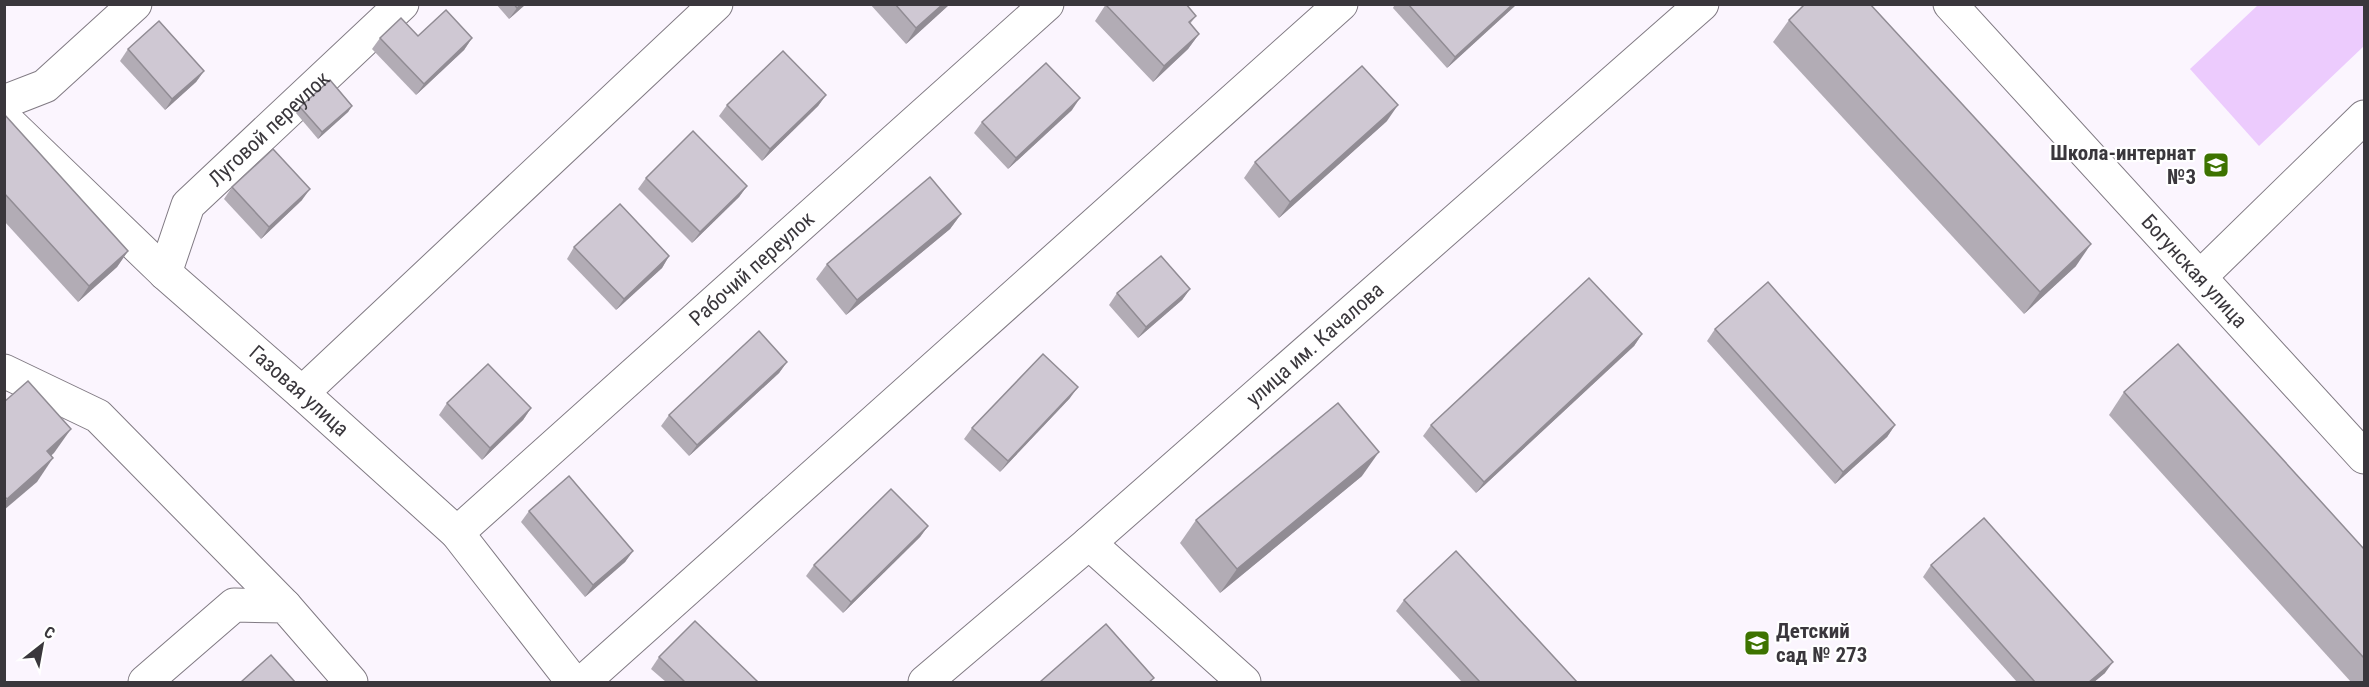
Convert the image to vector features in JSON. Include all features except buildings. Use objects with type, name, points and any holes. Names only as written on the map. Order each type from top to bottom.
[{"type":"street","points":[[4,102],[45,86],[135,4]]},
{"type":"street","name":"Луговой переулок","points":[[165,273],[188,205],[402,4]]},
{"type":"street","points":[[302,393],[716,4]]},
{"type":"street","name":"Рабочий переулок","points":[[457,533],[1047,4]]},
{"type":"street","points":[[583,682],[1341,4]]},
{"type":"street","name":"улица им. Качалова","points":[[925,682],[1089,543],[1702,4]]},
{"type":"street","name":"Богунская улица","points":[[1950,4],[2364,456]]},
{"type":"street","points":[[2200,277],[2364,117]]},
{"type":"street","name":"Газовая улица","points":[[4,118],[165,273],[457,533],[573,682]]},
{"type":"street","points":[[4,371],[98,416],[285,606],[351,682]]},
{"type":"street","points":[[1089,543],[1244,682]]},
{"type":"street","points":[[145,682],[234,605],[285,606]]},
{"type":"shaded area","points":[[2258,5],[2364,5],[2364,46],[2259,146],[2190,69]]},
{"type":"place","name":"Школа-интернат №3","points":[[2216,165]]},
{"type":"place","name":"Детский сад № 273","points":[[1757,643]]}]
